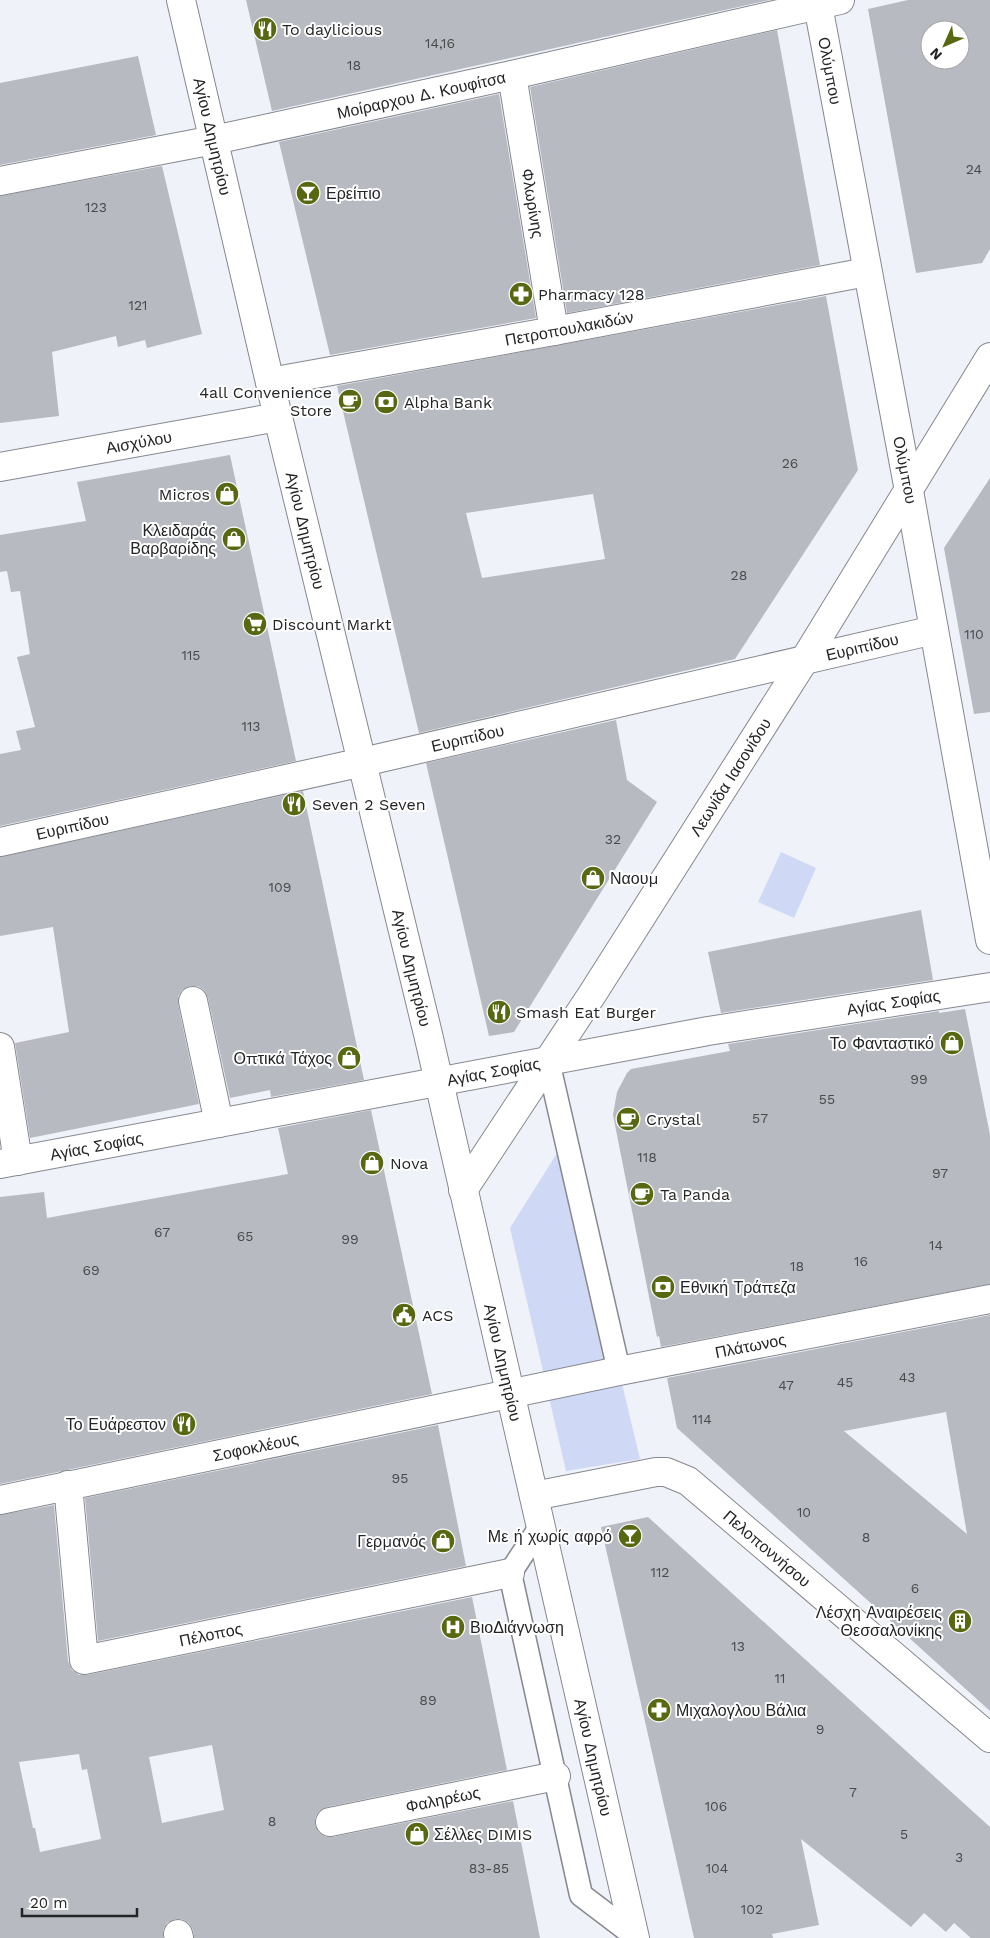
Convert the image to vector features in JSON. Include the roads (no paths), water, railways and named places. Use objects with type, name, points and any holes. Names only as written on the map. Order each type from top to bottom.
[{"type":"street","name":"Αγίου Δημητρίου","points":[[182,0],[278,417],[363,762],[511,1393],[635,1937]]},
{"type":"street","name":"Μοίραρχου Δ. Κουφίτσα","points":[[0,181],[214,140],[825,2]]},
{"type":"street","name":"Ολύμπου","points":[[825,2],[867,272],[909,491],[990,940]]},
{"type":"street","name":"Φλωρίνης","points":[[512,74],[554,331]]},
{"type":"street","name":"Πετροπουλακιδών","points":[[270,382],[867,272]]},
{"type":"street","name":"Λεωνίδα Ιασονίδου","points":[[463,1190],[625,944],[805,659],[990,357]]},
{"type":"street","name":"Αισχύλου","points":[[0,467],[278,417]]},
{"type":"street","name":"Ευριπίδου","points":[[0,842],[363,762],[934,630]]},
{"type":"street","name":"Αγίας Σοφίας","points":[[9,1162],[708,1030],[990,987]]},
{"type":"street","points":[[193,1002],[219,1123]]},
{"type":"street","points":[[0,1047],[9,1162]]},
{"type":"street","name":"Πλάτωνος","points":[[511,1393],[990,1299]]},
{"type":"street","name":"Σοφοκλέους","points":[[0,1500],[511,1393]]},
{"type":"street","name":"Πελοποννήσου","points":[[534,1496],[656,1472],[666,1472],[688,1481],[990,1738]]},
{"type":"street","name":"Πέλοπος","points":[[68,1485],[84,1660],[510,1574]]},
{"type":"street","name":"Φαληρέως","points":[[330,1822],[556,1776]]},
{"type":"lane","points":[[548,1061],[619,1371]]},
{"type":"lane","points":[[541,1526],[510,1574],[581,1895],[635,1937]]},
{"type":"place","name":"To daylicious","points":[[265,29]]},
{"type":"place","name":"Ερείπιο","points":[[308,193]]},
{"type":"place","name":"Pharmacy 128","points":[[521,294]]},
{"type":"place","name":"4all Convenience Store","points":[[350,401]]},
{"type":"place","name":"Alpha Bank","points":[[386,402]]},
{"type":"place","name":"Micros","points":[[227,494]]},
{"type":"place","name":"Κλειδαράς Βαρβαρίδης","points":[[234,539]]},
{"type":"place","name":"Discount Markt","points":[[255,624]]},
{"type":"place","name":"Seven 2 Seven","points":[[294,804]]},
{"type":"place","name":"Ναουμ","points":[[593,878]]},
{"type":"place","name":"Smash Eat Burger","points":[[499,1012]]},
{"type":"place","name":"Το Φανταστικό","points":[[952,1043]]},
{"type":"place","name":"Οπτικά Τάχος","points":[[349,1058]]},
{"type":"place","name":"Crystal","points":[[628,1119]]},
{"type":"place","name":"Nova","points":[[372,1163]]},
{"type":"place","name":"Ta Panda","points":[[642,1194]]},
{"type":"place","name":"Εθνική Τράπεζα","points":[[663,1287]]},
{"type":"place","name":"ACS","points":[[404,1315]]},
{"type":"place","name":"Το Ευάρεστον","points":[[184,1424]]},
{"type":"place","name":"Με ή χωρίς αφρό","points":[[630,1536]]},
{"type":"place","name":"Γερμανός","points":[[443,1541]]},
{"type":"place","name":"Λέσχη Αναιρέσεις Θεσσαλονίκης","points":[[960,1621]]},
{"type":"place","name":"ΒιοΔιάγνωση","points":[[453,1627]]},
{"type":"place","name":"Μιχαλογλου Βάλια","points":[[659,1710]]},
{"type":"place","name":"Σέλλες DIMIS","points":[[417,1834]]}]
